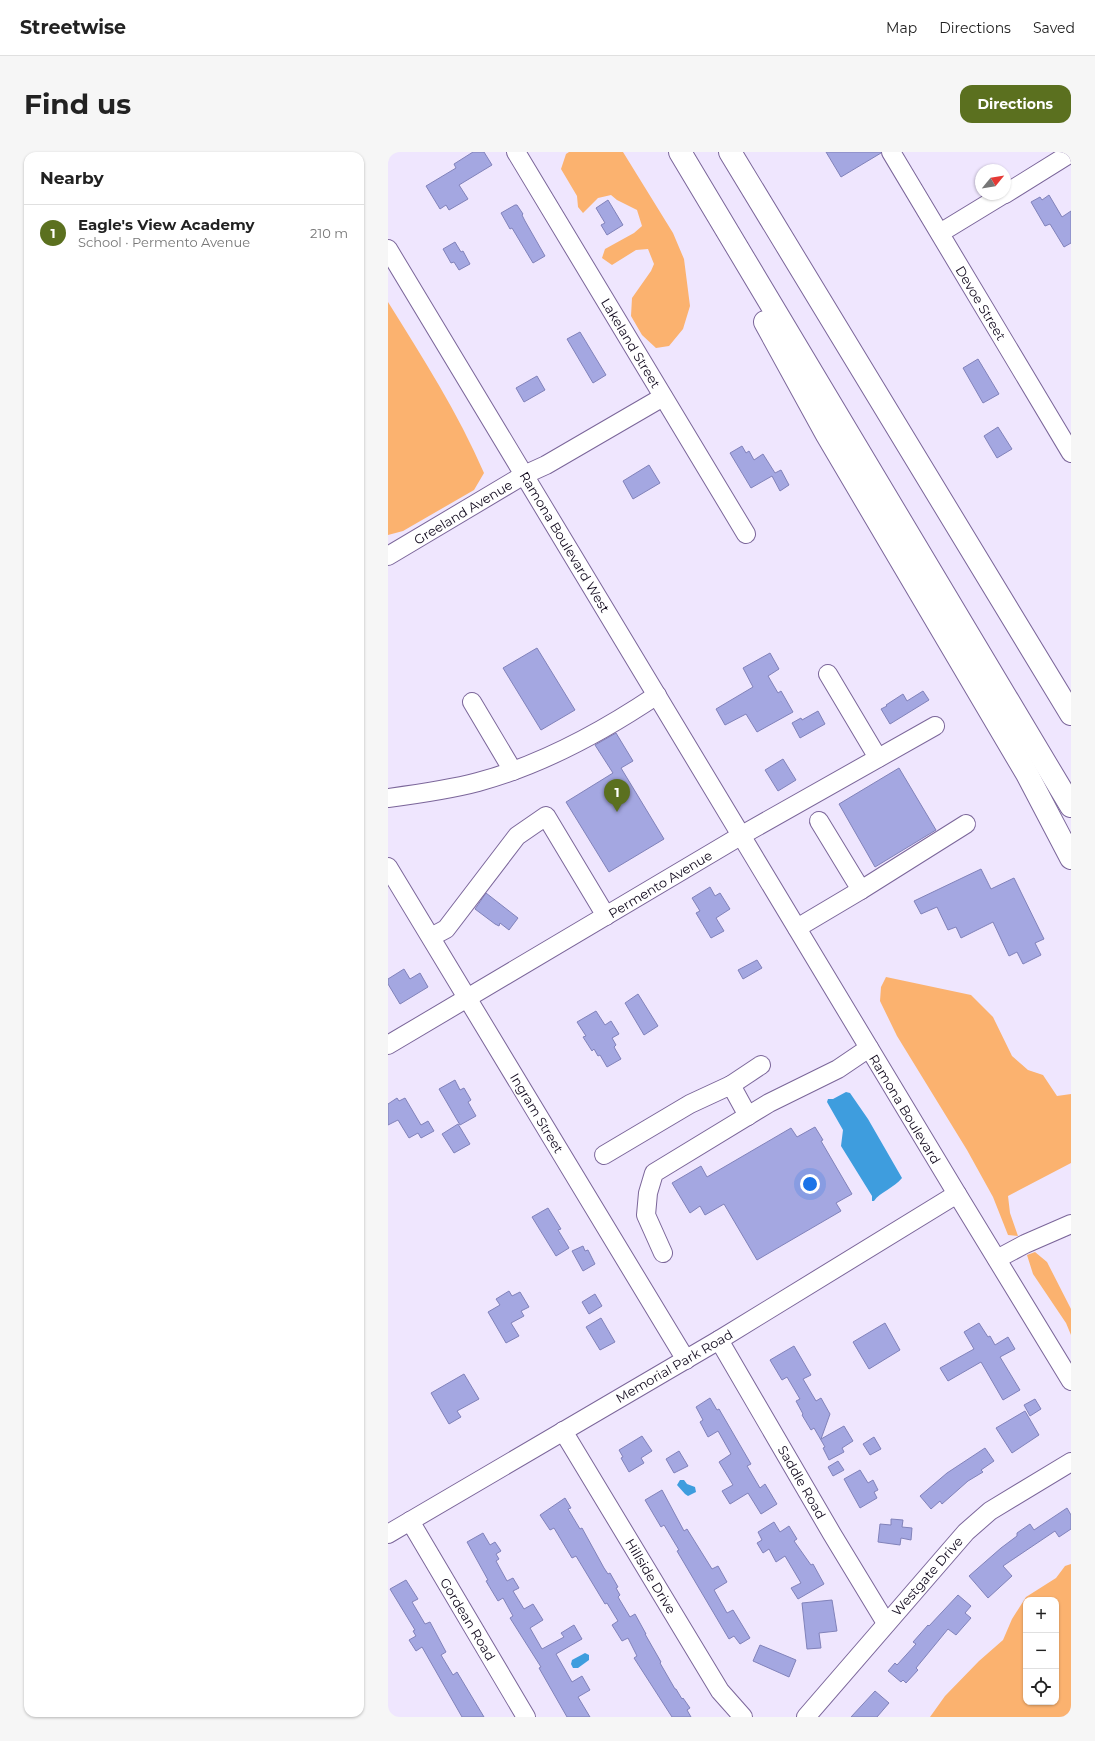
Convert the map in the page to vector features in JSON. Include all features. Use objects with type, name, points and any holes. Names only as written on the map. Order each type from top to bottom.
[{"type":"highway","points":[[680,152],[1071,806]]},
{"type":"highway","points":[[730,152],[1071,714]]},
{"type":"highway","points":[[708,200],[727,253],[812,407],[1027,774],[1071,858]]},
{"type":"street","name":"Lakeland Street","points":[[516,152],[746,534]]},
{"type":"street","name":"Devoe Street","points":[[891,152],[1071,453]]},
{"type":"street","points":[[1011,190],[1071,153]]},
{"type":"street","points":[[940,233],[995,200]]},
{"type":"street","name":"Ramona Boulevard West","points":[[388,249],[742,835]]},
{"type":"street","name":"Greeland Avenue","points":[[388,556],[524,475],[546,465],[663,397]]},
{"type":"street","points":[[828,674],[878,758]]},
{"type":"street","points":[[388,799],[478,782],[513,771],[568,747],[628,714],[657,695]]},
{"type":"street","points":[[472,702],[513,771]]},
{"type":"street","name":"Permento Avenue","points":[[388,1045],[742,835],[935,726]]},
{"type":"street","points":[[431,937],[446,929],[517,836],[546,816],[606,916]]},
{"type":"street","points":[[819,821],[861,890]]},
{"type":"street","points":[[797,928],[966,824]]},
{"type":"street","name":"Ramona Boulevard","points":[[742,835],[1071,1381]]},
{"type":"street","name":"Ingram Street","points":[[388,867],[686,1360]]},
{"type":"street","points":[[663,1253],[646,1215],[648,1193],[654,1173],[769,1103],[838,1068],[869,1048]]},
{"type":"street","points":[[604,1155],[690,1104],[731,1085],[762,1065]]},
{"type":"street","points":[[731,1085],[748,1116]]},
{"type":"street","name":"Memorial Park Road","points":[[388,1534],[686,1360],[957,1194]]},
{"type":"street","points":[[997,1259],[1025,1244],[1071,1224]]},
{"type":"street","name":"Saddle Road","points":[[719,1340],[832,1534],[886,1623]]},
{"type":"street","name":"Hillside Drive","points":[[563,1431],[720,1691],[743,1717]]},
{"type":"street","name":"Westgate Drive","points":[[806,1717],[886,1623],[972,1526],[990,1511],[1071,1462]]},
{"type":"street","name":"Gordean Road","points":[[410,1521],[526,1717]]},
{"type":"shaded area","points":[[569,152],[623,152],[673,233],[684,259],[690,306],[683,329],[669,346],[656,348],[642,335],[631,316],[632,298],[651,271],[654,264],[648,249],[636,250],[612,265],[602,258],[605,249],[634,233],[642,226],[637,210],[617,200],[611,195],[598,198],[583,213],[578,207],[577,196],[561,169],[566,154]]},
{"type":"shaded area","points":[[388,302],[451,407],[484,473],[474,490],[403,531],[388,535]]},
{"type":"shaded area","points":[[886,977],[971,995],[993,1017],[1012,1056],[1028,1070],[1043,1075],[1057,1096],[1071,1094],[1071,1163],[1008,1196],[1010,1213],[1018,1236],[1008,1235],[993,1197],[967,1150],[897,1036],[880,1001],[881,987]]},
{"type":"shaded area","points":[[1035,1252],[1047,1262],[1071,1309],[1071,1335],[1066,1323],[1033,1274],[1027,1255]]},
{"type":"shaded area","points":[[1071,1564],[1071,1717],[930,1717],[945,1696],[979,1661],[1003,1640],[1012,1619],[1023,1602],[1023,1705],[1059,1705],[1059,1597],[1026,1597],[1056,1578],[1065,1566]]},
{"type":"water","points":[[846,1092],[850,1093],[868,1119],[902,1178],[874,1201],[872,1201],[872,1196],[841,1146],[843,1130],[827,1102],[828,1099],[833,1099]]},
{"type":"water","points":[[680,1480],[684,1480],[687,1484],[695,1487],[696,1492],[688,1496],[685,1494],[677,1485]]},
{"type":"water","points":[[585,1653],[589,1655],[589,1660],[578,1668],[573,1668],[571,1664],[572,1660]]},
{"type":"building","points":[[473,152],[484,152],[492,165],[459,185],[468,199],[449,210],[446,205],[440,209],[426,186],[456,168],[454,164]]},
{"type":"building","points":[[826,152],[881,152],[881,153],[841,177]]},
{"type":"building","points":[[1049,195],[1062,217],[1071,211],[1071,243],[1064,247],[1050,224],[1045,226],[1031,202],[1040,197],[1042,200]]},
{"type":"building","points":[[608,200],[623,225],[607,235],[601,225],[605,223],[596,208]]},
{"type":"building","points":[[517,205],[523,214],[522,215],[525,221],[545,256],[533,263],[501,213]]},
{"type":"building","points":[[455,242],[461,252],[463,251],[470,264],[459,270],[454,262],[451,263],[443,249]]},
{"type":"building","points":[[580,332],[606,375],[593,383],[567,339]]},
{"type":"building","points":[[978,359],[999,394],[983,403],[963,368]]},
{"type":"building","points":[[537,376],[545,390],[524,402],[516,388]]},
{"type":"building","points":[[998,427],[1012,449],[997,458],[984,436]]},
{"type":"building","points":[[742,446],[746,453],[749,451],[754,460],[763,454],[775,473],[781,470],[789,485],[780,491],[772,476],[751,488],[730,453]]},
{"type":"building","points":[[649,465],[660,483],[633,499],[623,481]]},
{"type":"building","points":[[537,648],[575,710],[541,730],[503,668]]},
{"type":"building","points":[[770,653],[779,669],[768,676],[778,693],[781,691],[793,712],[757,732],[746,714],[725,725],[716,709],[753,687],[743,668]]},
{"type":"building","points":[[923,691],[929,700],[890,724],[881,709],[903,694],[907,701]]},
{"type":"building","points":[[818,711],[825,724],[800,738],[792,723],[801,718],[802,720]]},
{"type":"building","points":[[616,733],[633,761],[621,768],[664,839],[609,872],[566,802],[613,773],[595,745]]},
{"type":"building","points":[[783,759],[796,780],[778,791],[765,770]]},
{"type":"building","points":[[899,768],[936,830],[875,867],[839,804]]},
{"type":"building","points":[[981,869],[991,889],[1014,878],[1044,939],[1035,943],[1041,955],[1023,964],[1017,952],[1009,956],[993,922],[961,938],[956,927],[948,930],[937,907],[921,914],[914,901]]},
{"type":"building","points":[[710,887],[715,896],[720,893],[730,909],[716,918],[724,931],[711,938],[696,913],[700,911],[692,898]]},
{"type":"building","points":[[486,893],[518,918],[509,930],[500,923],[499,926],[495,924],[475,909]]},
{"type":"building","points":[[757,960],[762,968],[743,979],[738,970]]},
{"type":"building","points":[[404,969],[410,979],[420,973],[428,987],[400,1004],[388,984],[388,979]]},
{"type":"building","points":[[638,994],[658,1026],[644,1035],[625,1003]]},
{"type":"building","points":[[596,1011],[605,1025],[611,1021],[619,1034],[612,1038],[616,1045],[614,1047],[621,1059],[607,1067],[600,1055],[598,1056],[594,1049],[592,1051],[583,1037],[586,1036],[577,1022]]},
{"type":"building","points":[[455,1080],[460,1090],[464,1088],[471,1100],[468,1102],[476,1116],[460,1125],[439,1089]]},
{"type":"building","points":[[397,1098],[399,1101],[405,1098],[421,1125],[428,1121],[434,1131],[421,1138],[418,1133],[409,1138],[398,1120],[388,1125],[388,1104]]},
{"type":"building","points":[[458,1124],[470,1144],[454,1153],[442,1134]]},
{"type":"building","points":[[815,1127],[823,1140],[821,1141],[852,1194],[836,1203],[841,1211],[757,1260],[724,1204],[705,1215],[700,1206],[690,1213],[672,1183],[701,1166],[707,1177],[791,1128],[797,1137]]},
{"type":"building","points":[[548,1208],[561,1229],[558,1230],[569,1248],[556,1256],[532,1217]]},
{"type":"building","points":[[583,1246],[585,1251],[588,1250],[595,1264],[583,1271],[572,1251]]},
{"type":"building","points":[[509,1291],[512,1296],[520,1292],[529,1307],[521,1311],[524,1316],[511,1323],[519,1336],[506,1343],[488,1312],[500,1305],[496,1299]]},
{"type":"building","points":[[595,1294],[602,1306],[589,1314],[582,1302]]},
{"type":"building","points":[[601,1318],[615,1342],[600,1350],[586,1327]]},
{"type":"building","points":[[885,1323],[900,1350],[869,1369],[853,1342]]},
{"type":"building","points":[[979,1323],[988,1337],[990,1336],[995,1345],[1008,1337],[1015,1349],[1000,1357],[1020,1390],[1003,1400],[981,1362],[948,1381],[940,1368],[974,1349],[964,1332]]},
{"type":"building","points":[[794,1346],[811,1375],[803,1379],[816,1401],[821,1398],[830,1414],[821,1439],[844,1426],[853,1441],[842,1448],[844,1452],[829,1460],[823,1448],[825,1447],[814,1428],[811,1430],[802,1415],[803,1414],[796,1401],[800,1399],[787,1377],[782,1380],[770,1360]]},
{"type":"building","points":[[464,1374],[479,1399],[457,1411],[461,1417],[449,1424],[431,1393]]},
{"type":"building","points":[[710,1398],[717,1410],[719,1409],[751,1464],[747,1466],[760,1488],[765,1484],[777,1504],[761,1514],[748,1493],[730,1504],[722,1491],[733,1485],[719,1462],[731,1454],[718,1431],[708,1437],[700,1422],[703,1420],[696,1407]]},
{"type":"building","points":[[1035,1399],[1041,1409],[1030,1416],[1024,1405]]},
{"type":"building","points":[[1025,1411],[1039,1435],[1012,1453],[996,1428]]},
{"type":"building","points":[[642,1436],[652,1451],[641,1458],[644,1463],[629,1472],[621,1458],[623,1457],[619,1450]]},
{"type":"building","points":[[874,1437],[881,1449],[870,1455],[863,1444]]},
{"type":"building","points":[[985,1448],[994,1461],[981,1470],[983,1472],[968,1481],[942,1504],[940,1501],[931,1509],[920,1496],[947,1473]]},
{"type":"building","points":[[679,1451],[688,1466],[674,1473],[666,1459]]},
{"type":"building","points":[[838,1461],[844,1470],[833,1476],[828,1467]]},
{"type":"building","points":[[860,1470],[868,1483],[873,1480],[878,1490],[874,1492],[877,1498],[860,1508],[844,1479]]},
{"type":"building","points":[[662,1490],[684,1531],[687,1529],[712,1569],[718,1566],[727,1582],[714,1590],[727,1613],[733,1610],[750,1638],[740,1644],[734,1636],[729,1639],[677,1551],[679,1550],[664,1525],[661,1527],[645,1500]]},
{"type":"building","points":[[565,1498],[571,1508],[568,1509],[580,1529],[582,1528],[604,1568],[608,1574],[610,1573],[618,1587],[616,1588],[620,1595],[618,1597],[630,1617],[635,1614],[675,1689],[690,1708],[687,1710],[691,1717],[672,1717],[634,1658],[637,1656],[628,1638],[622,1641],[612,1625],[618,1621],[607,1603],[605,1604],[576,1556],[572,1558],[554,1528],[550,1530],[540,1515]]},
{"type":"building","points":[[1067,1508],[1071,1515],[1071,1529],[1059,1537],[1055,1531],[1003,1566],[1012,1576],[988,1598],[969,1576],[1017,1536],[1017,1533],[1030,1524],[1034,1530]]},
{"type":"building","points":[[891,1519],[903,1520],[902,1527],[912,1528],[911,1540],[901,1538],[900,1545],[878,1542],[880,1524],[891,1525]]},
{"type":"building","points":[[774,1522],[780,1532],[789,1526],[797,1539],[794,1541],[811,1565],[813,1564],[824,1584],[798,1599],[791,1588],[801,1583],[785,1556],[776,1562],[769,1549],[763,1553],[757,1543],[762,1540],[758,1532]]},
{"type":"building","points":[[483,1533],[490,1545],[495,1542],[501,1551],[496,1554],[499,1559],[496,1561],[507,1581],[513,1578],[519,1588],[513,1591],[524,1609],[533,1604],[543,1620],[530,1628],[542,1649],[564,1637],[561,1633],[574,1625],[582,1639],[556,1654],[572,1682],[582,1676],[590,1690],[578,1697],[590,1717],[567,1717],[539,1668],[541,1667],[510,1618],[513,1616],[503,1598],[498,1601],[486,1581],[488,1580],[467,1542]]},
{"type":"building","points":[[406,1580],[418,1599],[412,1602],[425,1624],[430,1622],[446,1652],[441,1655],[453,1675],[457,1672],[484,1717],[462,1717],[422,1647],[416,1651],[409,1640],[416,1636],[413,1631],[415,1630],[390,1589]]},
{"type":"building","points":[[958,1595],[971,1606],[965,1613],[971,1618],[956,1635],[948,1629],[916,1668],[918,1670],[906,1683],[903,1680],[901,1682],[888,1671],[895,1663],[897,1665],[916,1644],[913,1642]]},
{"type":"building","points":[[832,1600],[837,1631],[819,1633],[821,1648],[807,1649],[802,1603]]},
{"type":"building","points":[[760,1645],[796,1660],[789,1677],[753,1661]]},
{"type":"building","points":[[875,1691],[889,1703],[877,1717],[851,1717]]},
{"type":"place","name":"Eagle's View Academy","points":[[617,812]]}]
